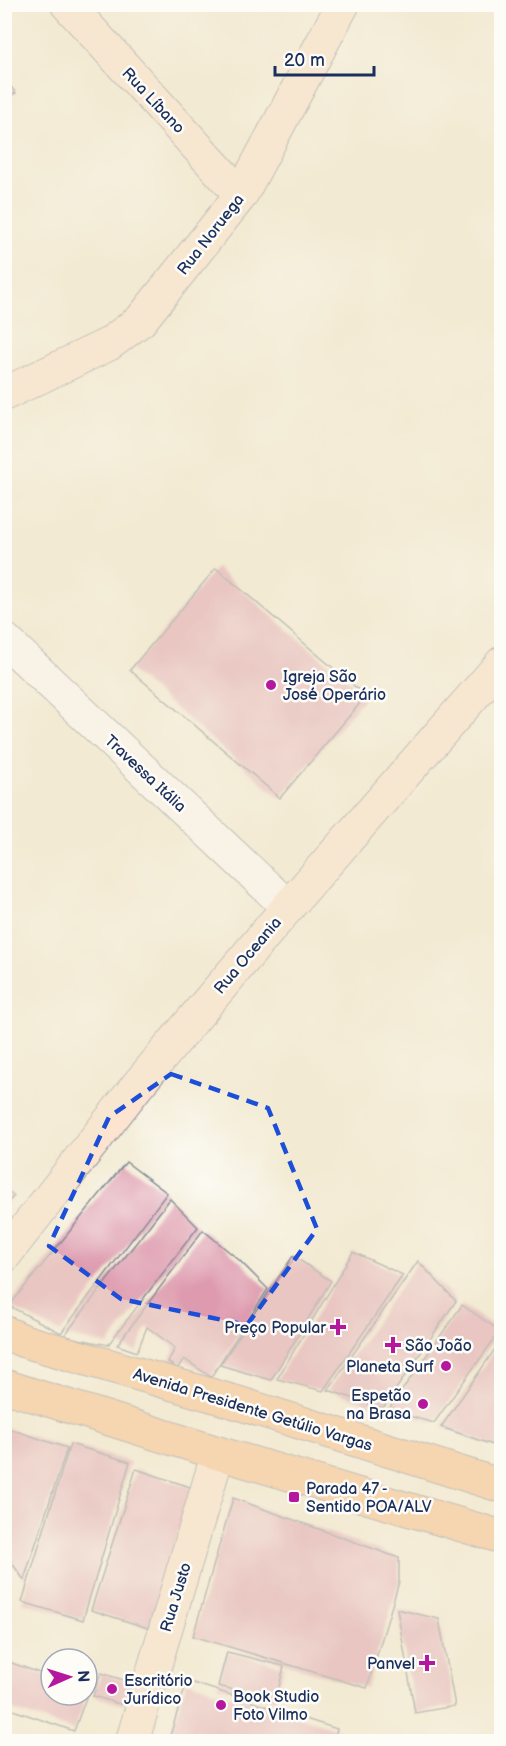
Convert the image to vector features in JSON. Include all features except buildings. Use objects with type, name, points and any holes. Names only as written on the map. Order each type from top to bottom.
[{"type":"main road","name":"Avenida Presidente Getúlio Vargas","points":[[4,1332],[24,1341],[235,1402],[501,1486]]},
{"type":"main road","points":[[4,1386],[218,1453],[501,1537]]},
{"type":"street","name":"Rua Líbano","points":[[67,4],[241,195]]},
{"type":"street","name":"Rua Noruega","points":[[4,394],[109,344],[141,320],[241,195],[343,4]]},
{"type":"street","name":"Travessa Itália","points":[[4,639],[288,907]]},
{"type":"street","name":"Rua Oceania","points":[[4,1256],[137,1086],[288,907],[501,663]]},
{"type":"street","name":"Rua Justo","points":[[132,1742],[218,1453]]},
{"type":"highlighted area","points":[[171,1074],[268,1108],[317,1229],[247,1325],[121,1299],[49,1246],[109,1117]]},
{"type":"place","name":"Igreja São José Operário","points":[[271,685]]},
{"type":"place","name":"Preço Popular","points":[[338,1327]]},
{"type":"place","name":"São João","points":[[393,1345]]},
{"type":"place","name":"Planeta Surf","points":[[446,1366]]},
{"type":"place","name":"Espetão na Brasa","points":[[423,1404]]},
{"type":"place","name":"Parada 47 - Sentido POA/ALV","points":[[294,1497]]},
{"type":"place","name":"Panvel","points":[[427,1663]]},
{"type":"place","name":"Escritório Jurídico","points":[[112,1689]]},
{"type":"place","name":"Book Studio Foto Vilmo","points":[[221,1705]]}]
